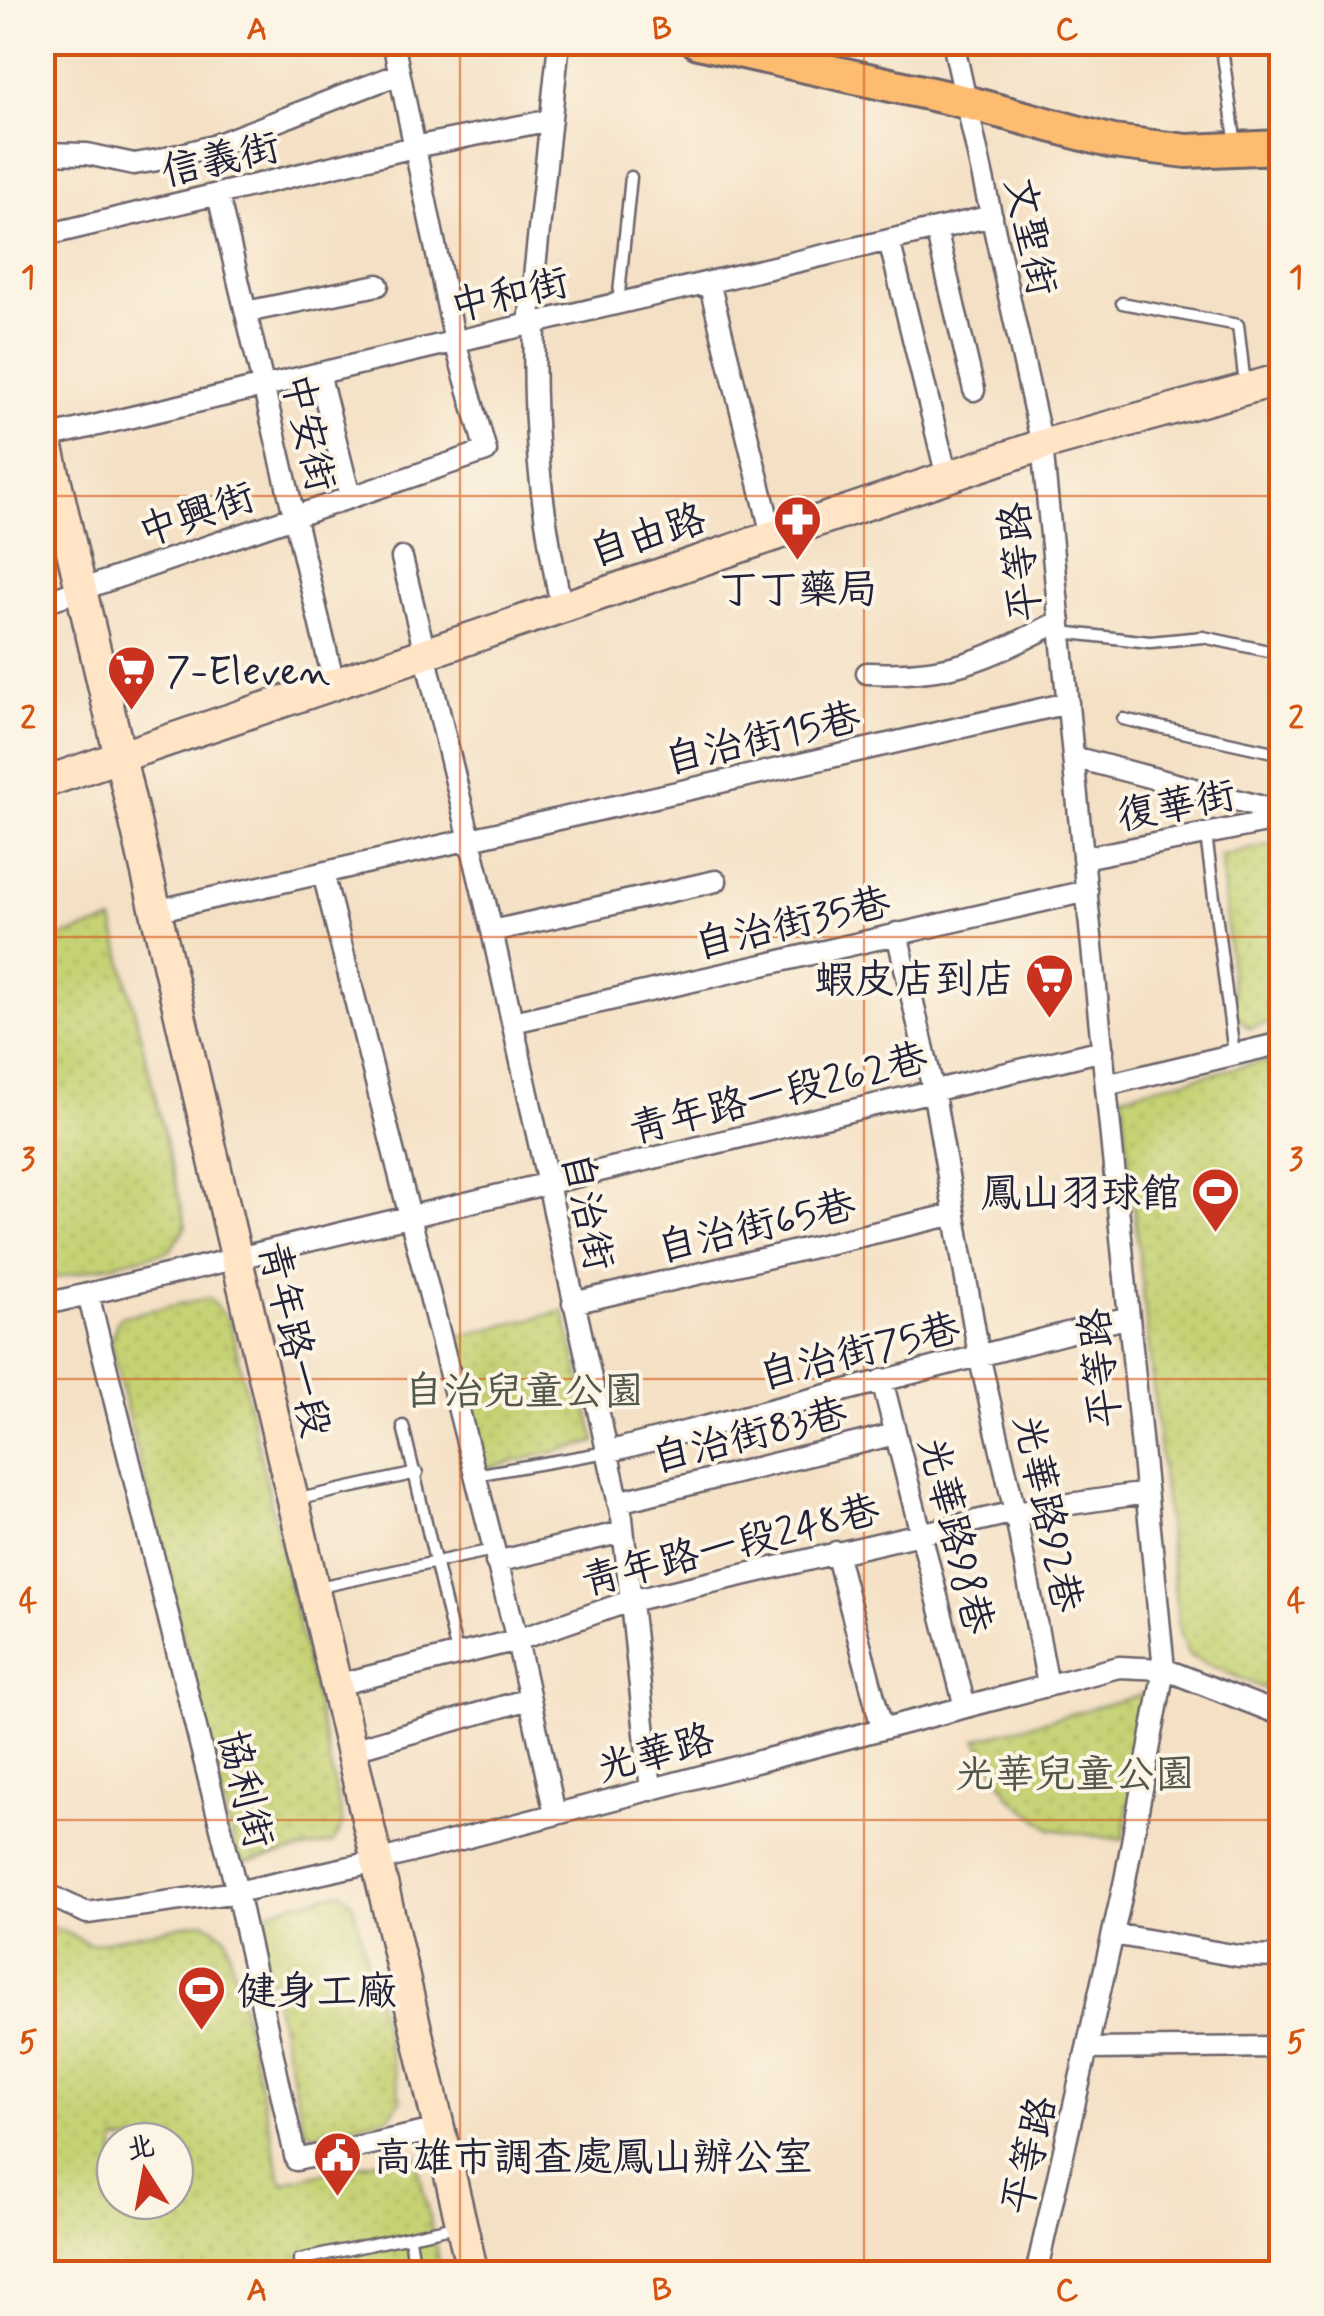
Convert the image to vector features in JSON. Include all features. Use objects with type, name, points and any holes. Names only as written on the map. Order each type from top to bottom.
[{"type":"main road","points":[[698,42],[1113,142],[1187,150],[1282,147]]},
{"type":"street","points":[[392,42],[455,342]]},
{"type":"street","points":[[559,42],[532,323],[534,440],[541,506],[561,605]]},
{"type":"street","name":"文聖街","points":[[953,42],[1042,445]]},
{"type":"street","points":[[42,153],[87,154],[134,164],[158,160],[213,146],[399,74]]},
{"type":"street","name":"信義街","points":[[42,236],[414,147],[551,120]]},
{"type":"street","name":"中安街","points":[[218,196],[334,684]]},
{"type":"street","name":"中和街","points":[[44,432],[264,386],[992,216]]},
{"type":"street","points":[[936,229],[974,390]]},
{"type":"street","points":[[889,240],[947,478]]},
{"type":"street","points":[[709,282],[772,535]]},
{"type":"street","points":[[246,312],[378,285]]},
{"type":"street","name":"中興街","points":[[42,603],[486,451],[455,342]]},
{"type":"street","points":[[319,373],[350,497]]},
{"type":"street","name":"自由路","points":[[42,783],[1042,445],[1282,379]]},
{"type":"street","name":"青年路一段","points":[[44,432],[473,2274]]},
{"type":"street","name":"平等路","points":[[1036,2274],[1113,1934],[1164,1669],[1042,445]]},
{"type":"street","name":"自治街","points":[[402,558],[513,1022],[618,1502],[650,1790]]},
{"type":"street","points":[[867,673],[939,673],[970,665],[1061,627]]},
{"type":"street","name":"自治街15巷","points":[[155,910],[1068,703]]},
{"type":"street","name":"復華街","points":[[1073,757],[1282,816]]},
{"type":"street","name":"復華街","points":[[1084,858],[1282,816]]},
{"type":"street","points":[[323,873],[518,1640],[555,1814]]},
{"type":"street","points":[[492,931],[716,881]]},
{"type":"street","name":"自治街35巷","points":[[513,1022],[1087,891]]},
{"type":"street","name":"光華路92巷","points":[[896,933],[933,1089],[978,1355],[1016,1512],[1048,1685]]},
{"type":"street","points":[[1106,1084],[1282,1043]]},
{"type":"street","name":"青年路一段262巷","points":[[42,1304],[1102,1050]]},
{"type":"street","name":"自治街65巷","points":[[574,1303],[954,1214]]},
{"type":"street","name":"協利街","points":[[88,1294],[236,1892],[296,2160],[440,2129]]},
{"type":"street","name":"自治街75巷","points":[[607,1452],[1129,1317]]},
{"type":"street","name":"光華路98巷","points":[[882,1380],[965,1707]]},
{"type":"street","name":"自治街83巷","points":[[618,1502],[896,1434]]},
{"type":"street","name":"青年路一段248巷","points":[[336,1685],[518,1640],[630,1600],[920,1532],[1146,1492]]},
{"type":"street","points":[[494,1556],[624,1532]]},
{"type":"street","points":[[836,1552],[882,1728]]},
{"type":"street","name":"光華路","points":[[42,1892],[87,1913],[236,1892],[377,1861],[1120,1667],[1164,1669],[1282,1715]]},
{"type":"street","points":[[351,1750],[529,1700]]},
{"type":"street","points":[[1113,1934],[1238,1956],[1282,1956]]},
{"type":"street","points":[[1088,2049],[1282,2048]]},
{"type":"lane","points":[[1221,42],[1237,149]]},
{"type":"lane","points":[[618,304],[630,177]]},
{"type":"lane","points":[[1122,303],[1238,326],[1246,388]]},
{"type":"lane","points":[[1061,627],[1150,642],[1203,637],[1282,654]]},
{"type":"lane","points":[[1123,720],[1282,754]]},
{"type":"lane","points":[[1206,834],[1234,1054]]},
{"type":"lane","points":[[403,1426],[438,1560],[457,1654]]},
{"type":"lane","points":[[474,1476],[607,1452]]},
{"type":"lane","points":[[293,1500],[417,1473]]},
{"type":"lane","points":[[313,1589],[438,1560],[494,1556]]},
{"type":"lane","points":[[301,2274],[299,2260],[462,2225]]},
{"type":"lane","points":[[410,2239],[416,2274]]},
{"type":"green space","points":[[1281,842],[1281,1020],[1248,1028],[1234,1012],[1221,856]]},
{"type":"green space","points":[[113,921],[186,1226],[170,1251],[43,1281],[43,942]]},
{"type":"green space","points":[[1282,1057],[1281,1696],[1189,1656],[1179,1632],[1122,1095]]},
{"type":"green space","points":[[208,1298],[230,1321],[343,1822],[333,1843],[244,1862],[234,1846],[110,1342],[119,1317]]},
{"type":"green space","name":"自治兒童公園","points":[[564,1311],[596,1442],[483,1469],[452,1338]]},
{"type":"green space","name":"光華兒童公園","points":[[1148,1693],[1123,1840],[1051,1829],[1010,1797],[977,1739]]},
{"type":"green space","points":[[341,1892],[353,1904],[401,2099],[389,2117],[314,2134],[304,2129],[259,1929],[269,1910]]},
{"type":"green space","points":[[204,1921],[226,1936],[282,2183],[415,2152],[441,2273],[43,2273],[42,1922],[90,1944]]},
{"type":"place","name":"丁丁藥局","points":[[798,562]]},
{"type":"place","name":"7-Eleven","points":[[131,712]]},
{"type":"place","name":"蝦皮店到店","points":[[1050,1020]]},
{"type":"place","name":"鳳山羽球館","points":[[1216,1234]]},
{"type":"place","name":"健身工廠","points":[[202,2032]]},
{"type":"place","name":"高雄市調查處鳳山辦公室","points":[[338,2198]]}]
